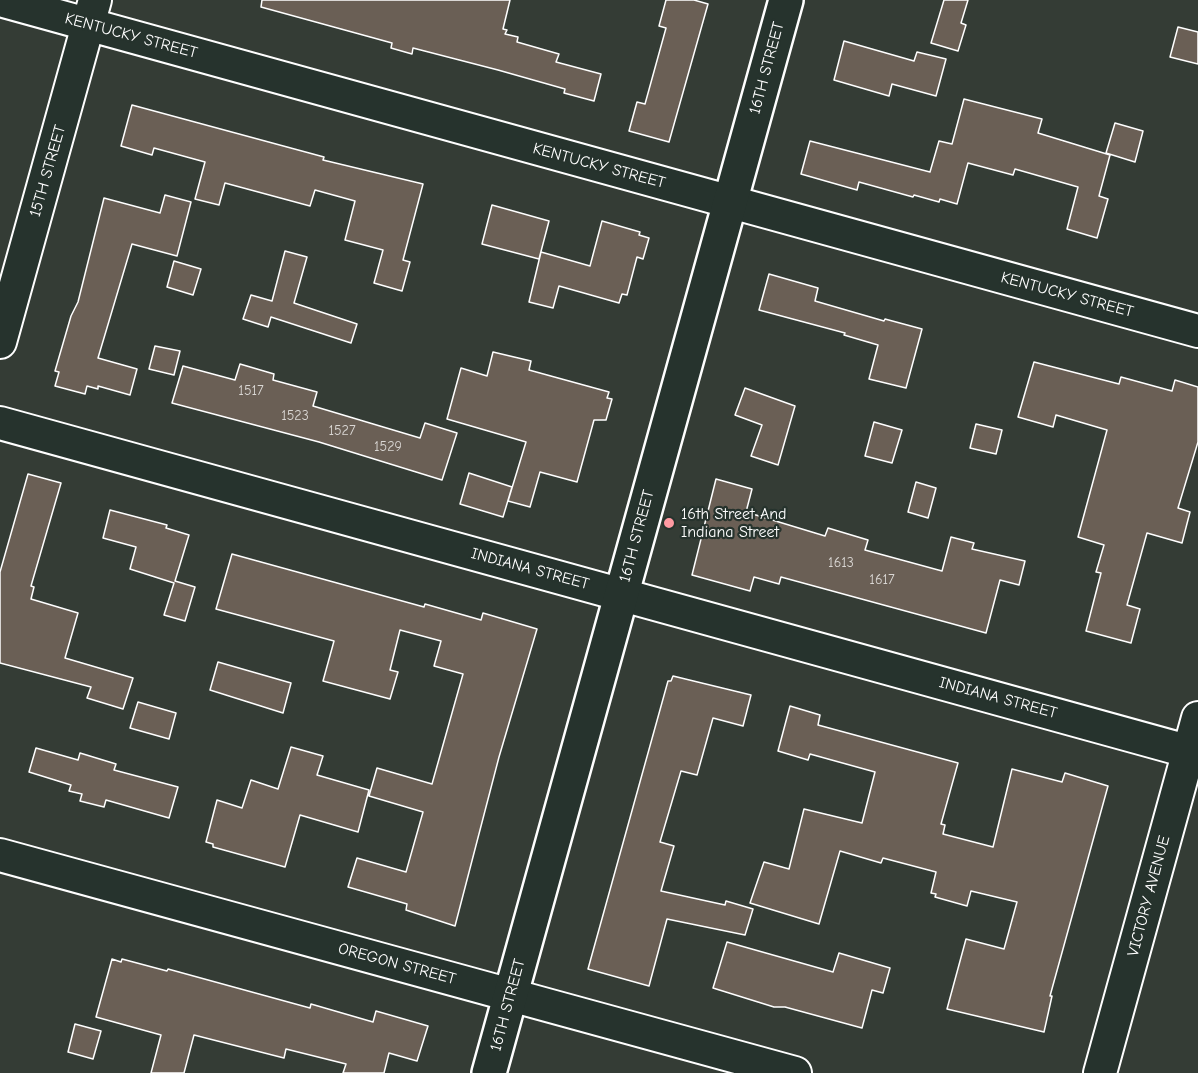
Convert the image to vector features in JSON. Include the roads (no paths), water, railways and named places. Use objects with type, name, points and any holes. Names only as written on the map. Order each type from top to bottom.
[{"type":"street","name":"KENTUCKY STREET","points":[[0,0],[92,12],[730,202],[1198,331]]},
{"type":"street","name":"16TH STREET","points":[[489,1073],[786,0]]},
{"type":"street","name":"15TH STREET","points":[[0,342],[92,12]]},
{"type":"street","name":"INDIANA STREET","points":[[0,423],[1194,752]]},
{"type":"street","name":"VICTORY AVENUE","points":[[1100,1073],[1194,752],[1198,718]]},
{"type":"street","name":"OREGON STREET","points":[[0,855],[795,1073]]},
{"type":"place","name":"16th Street And Indiana Street","points":[[669,523]]}]
